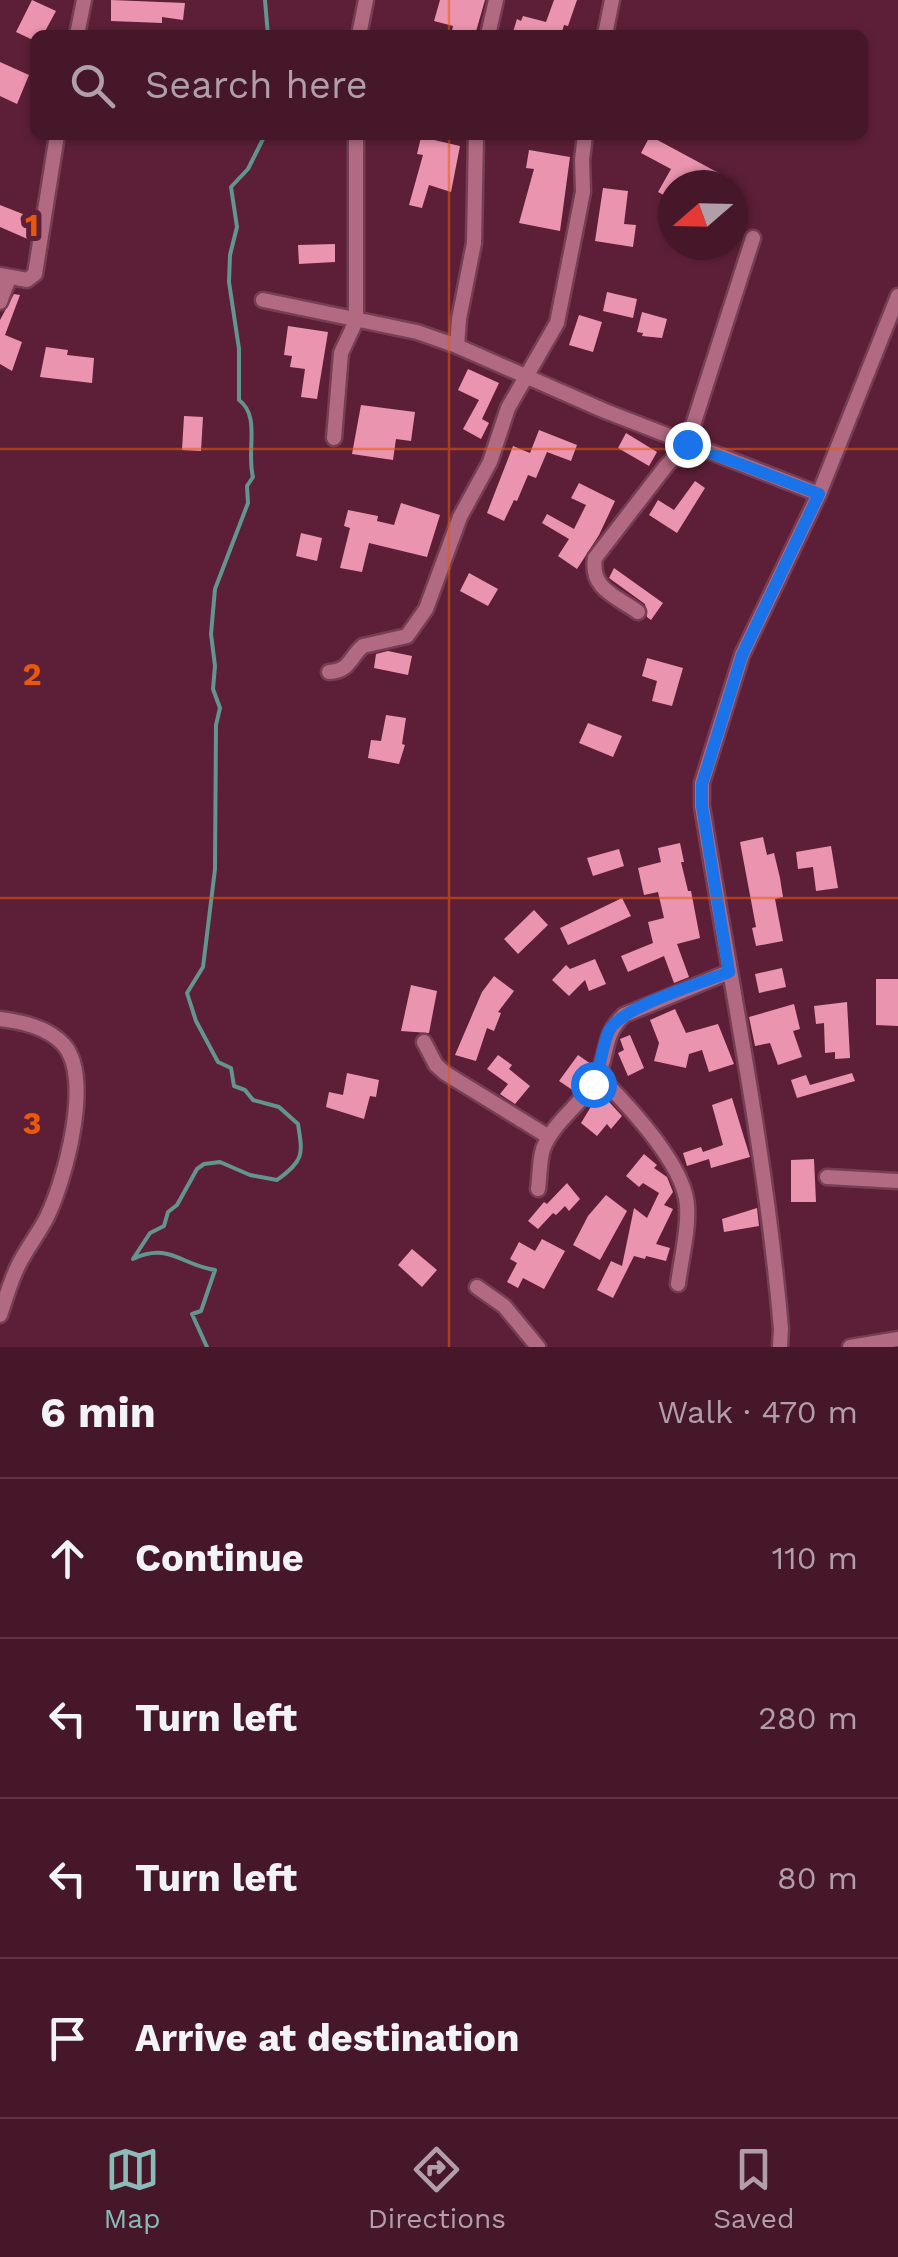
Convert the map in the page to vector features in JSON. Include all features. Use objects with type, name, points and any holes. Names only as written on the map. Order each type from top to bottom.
[{"type":"street","points":[[79,30],[84,0]]},
{"type":"street","points":[[360,30],[366,0]]},
{"type":"street","points":[[489,30],[496,0]]},
{"type":"street","points":[[606,30],[612,0]]},
{"type":"street","points":[[0,302],[4,277],[27,280],[35,274],[56,140]]},
{"type":"street","points":[[334,438],[341,354],[356,320],[356,140]]},
{"type":"street","points":[[458,346],[458,319],[474,243],[476,140]]},
{"type":"street","points":[[329,672],[341,672],[350,666],[364,646],[400,640],[416,629],[426,609],[460,517],[490,462],[508,408],[557,322],[583,192],[585,140]]},
{"type":"street","points":[[638,612],[596,582],[595,558],[687,444],[753,238]]},
{"type":"street","points":[[780,1347],[772,1217],[702,806],[702,784],[742,655],[819,494],[898,296]]},
{"type":"street","points":[[263,300],[417,332],[458,346],[524,378],[819,494]]},
{"type":"street","points":[[538,1189],[540,1161],[549,1137],[598,1075],[609,1030],[624,1015],[729,972]]},
{"type":"street","points":[[0,1019],[22,1022],[56,1038],[71,1056],[77,1084],[58,1188],[47,1216],[0,1286]]},
{"type":"street","points":[[424,1042],[445,1073],[549,1137]]},
{"type":"street","points":[[598,1075],[660,1147],[681,1182],[688,1208],[678,1284]]},
{"type":"street","points":[[827,1177],[898,1181]]},
{"type":"street","points":[[0,1315],[17,1266]]},
{"type":"street","points":[[476,1287],[504,1306],[538,1347]]},
{"type":"street","points":[[850,1347],[898,1339]]},
{"type":"building","points":[[32,0],[56,11],[46,30],[30,30],[30,39],[16,32]]},
{"type":"building","points":[[111,0],[185,3],[183,20],[162,17],[162,23],[111,21]]},
{"type":"building","points":[[440,0],[485,0],[476,30],[452,30],[453,26],[434,21]]},
{"type":"building","points":[[554,0],[577,0],[568,26],[564,25],[562,30],[514,30],[517,19],[521,21],[523,16],[546,22]]},
{"type":"building","points":[[0,62],[29,75],[17,104],[0,96]]},
{"type":"building","points":[[420,140],[460,146],[451,192],[429,185],[422,208],[409,205],[423,155],[417,154]]},
{"type":"building","points":[[648,140],[657,140],[713,170],[670,170],[641,153]]},
{"type":"building","points":[[529,150],[570,157],[560,231],[519,223],[534,169],[526,168]]},
{"type":"building","points":[[603,188],[628,191],[624,224],[636,225],[633,247],[595,241]]},
{"type":"building","points":[[0,205],[33,218],[30,240],[0,227]]},
{"type":"building","points":[[335,244],[335,262],[299,264],[298,245]]},
{"type":"building","points":[[607,292],[637,299],[633,318],[603,311]]},
{"type":"building","points":[[14,294],[20,295],[5,335],[22,342],[12,371],[0,364],[0,320]]},
{"type":"building","points":[[642,312],[667,319],[662,338],[637,332]]},
{"type":"building","points":[[579,315],[602,322],[593,352],[569,345]]},
{"type":"building","points":[[288,326],[328,332],[317,399],[301,397],[305,369],[290,367],[292,356],[284,355]]},
{"type":"building","points":[[46,347],[68,350],[67,355],[94,358],[92,383],[40,377]]},
{"type":"building","points":[[468,369],[499,383],[482,419],[489,423],[481,439],[463,429],[479,400],[458,390]]},
{"type":"building","points":[[361,405],[415,412],[411,441],[396,439],[393,460],[352,454]]},
{"type":"building","points":[[184,416],[203,417],[201,451],[182,450]]},
{"type":"building","points":[[539,430],[577,445],[571,461],[547,452],[536,478],[528,475],[504,521],[487,513],[513,446],[530,453]]},
{"type":"building","points":[[626,433],[657,452],[649,466],[618,448]]},
{"type":"building","points":[[695,481],[705,488],[677,533],[649,515],[658,500],[674,510]]},
{"type":"building","points":[[579,483],[615,501],[577,569],[558,556],[569,539],[542,523],[547,514],[574,529],[586,505],[571,498]]},
{"type":"building","points":[[401,503],[440,515],[427,557],[369,543],[362,572],[340,568],[350,528],[344,526],[348,510],[378,516],[377,521],[394,525]]},
{"type":"building","points":[[301,533],[322,538],[317,561],[296,556]]},
{"type":"building","points":[[614,568],[663,603],[651,620],[645,604],[609,578]]},
{"type":"building","points":[[469,573],[498,589],[488,606],[460,591]]},
{"type":"building","points":[[388,651],[412,656],[408,675],[374,668],[376,654]]},
{"type":"building","points":[[647,658],[683,668],[672,706],[652,701],[657,681],[642,676]]},
{"type":"building","points":[[386,715],[406,718],[402,744],[405,745],[399,764],[368,758],[371,740],[381,741]]},
{"type":"building","points":[[588,723],[622,736],[613,757],[579,743]]},
{"type":"building","points":[[763,837],[767,855],[774,853],[780,878],[783,897],[775,899],[783,941],[756,946],[740,842]]},
{"type":"building","points":[[680,843],[700,938],[677,944],[689,977],[674,983],[664,956],[628,972],[621,956],[653,943],[648,922],[664,918],[658,892],[644,895],[638,868],[661,862],[658,848]]},
{"type":"building","points":[[831,846],[838,888],[816,891],[813,867],[798,869],[796,852]]},
{"type":"building","points":[[619,849],[624,866],[593,876],[587,858]]},
{"type":"building","points":[[622,898],[631,916],[568,945],[560,928]]},
{"type":"building","points":[[534,910],[548,925],[518,954],[504,939]]},
{"type":"building","points":[[595,959],[606,984],[589,991],[585,980],[569,996],[552,980],[566,965],[570,969]]},
{"type":"building","points":[[782,968],[786,987],[759,993],[755,974]]},
{"type":"building","points":[[494,976],[514,991],[498,1012],[501,1013],[494,1031],[487,1028],[476,1061],[455,1055],[482,992]]},
{"type":"building","points":[[876,979],[898,979],[898,1026],[876,1025]]},
{"type":"building","points":[[411,985],[437,991],[429,1033],[401,1031]]},
{"type":"building","points":[[847,1002],[850,1058],[835,1059],[835,1052],[825,1053],[824,1023],[816,1024],[814,1006]]},
{"type":"building","points":[[794,1004],[800,1029],[793,1031],[802,1057],[778,1065],[770,1043],[755,1046],[749,1017]]},
{"type":"building","points":[[675,1009],[686,1033],[718,1024],[734,1064],[709,1072],[702,1050],[689,1054],[686,1068],[654,1061],[659,1043],[650,1020]]},
{"type":"building","points":[[630,1035],[644,1068],[628,1076],[618,1053],[624,1050],[620,1039]]},
{"type":"building","points":[[498,1055],[530,1086],[515,1104],[500,1094],[508,1084],[487,1069]]},
{"type":"building","points":[[578,1055],[591,1064],[574,1091],[559,1081]]},
{"type":"building","points":[[347,1073],[379,1080],[376,1097],[370,1096],[364,1119],[326,1107],[329,1092],[343,1095]]},
{"type":"building","points":[[852,1073],[855,1081],[797,1098],[791,1080],[806,1075],[810,1085]]},
{"type":"building","points":[[600,1092],[622,1116],[611,1129],[607,1124],[597,1136],[581,1123]]},
{"type":"building","points":[[732,1098],[750,1157],[711,1168],[709,1159],[687,1166],[683,1153],[723,1145],[712,1105]]},
{"type":"building","points":[[644,1154],[667,1177],[673,1192],[664,1205],[673,1209],[656,1244],[670,1248],[666,1261],[634,1256],[613,1298],[597,1290],[611,1261],[622,1266],[634,1208],[647,1218],[659,1193],[643,1183],[639,1187],[626,1176]]},
{"type":"building","points":[[814,1159],[816,1202],[791,1202],[791,1160]]},
{"type":"building","points":[[567,1183],[580,1199],[569,1211],[565,1206],[538,1229],[528,1221],[544,1202],[547,1204]]},
{"type":"building","points":[[606,1195],[627,1211],[600,1260],[573,1245],[588,1216]]},
{"type":"building","points":[[757,1208],[759,1226],[724,1232],[722,1219]]},
{"type":"building","points":[[542,1239],[565,1251],[544,1289],[523,1278],[518,1288],[507,1282],[517,1263],[510,1259],[519,1242],[535,1251]]},
{"type":"building","points":[[412,1249],[437,1270],[422,1287],[398,1265]]},
{"type":"waterway","points":[[265,0],[268,30]]},
{"type":"waterway","points":[[207,1347],[192,1314],[201,1311],[215,1270],[166,1254],[145,1254],[133,1259],[150,1233],[164,1226],[168,1212],[204,1164],[220,1162],[250,1175],[277,1180],[297,1162],[301,1150],[298,1124],[279,1107],[253,1100],[245,1090],[234,1086],[231,1068],[218,1062],[196,1021],[187,993],[203,967],[215,869],[216,725],[220,708],[213,689],[211,634],[215,589],[248,503],[247,486],[253,477],[251,425],[246,407],[239,400],[239,349],[229,282],[237,227],[231,187],[248,169],[262,140]]},
{"type":"route","points":[[593,1084],[609,1030],[624,1015],[729,972],[702,806],[706,762],[742,655],[819,494],[687,444]]}]
